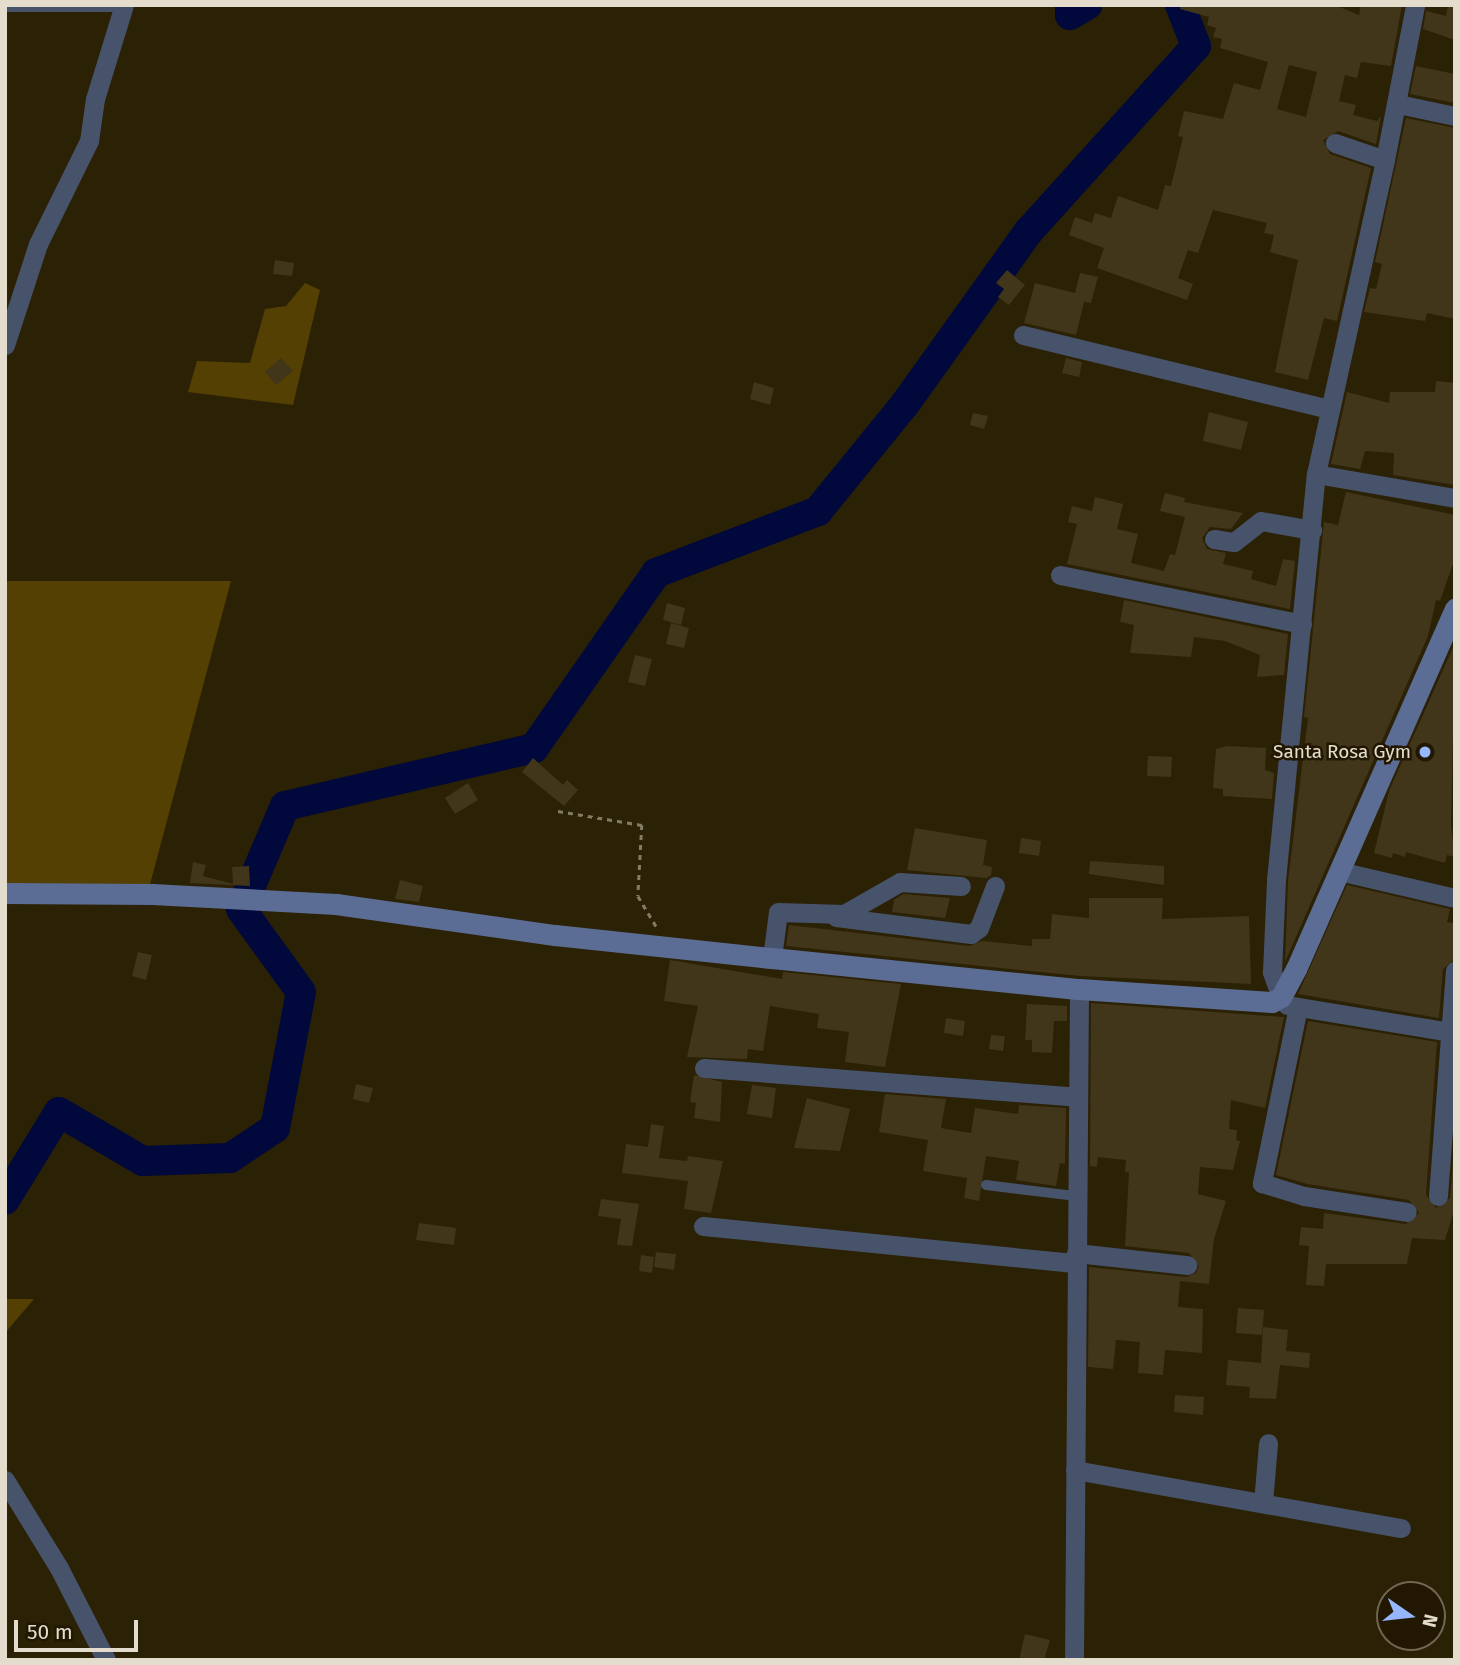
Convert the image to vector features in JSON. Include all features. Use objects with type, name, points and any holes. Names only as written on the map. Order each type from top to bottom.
[{"type":"street","points":[[1283,1002],[1272,972],[1275,891],[1316,474],[1398,104],[1415,5]]},
{"type":"street","points":[[5,345],[38,244],[89,141],[95,99],[124,6]]},
{"type":"street","points":[[1398,104],[1455,116]]},
{"type":"street","points":[[1335,143],[1385,160]]},
{"type":"street","points":[[1023,335],[1330,409]]},
{"type":"street","points":[[1316,474],[1455,498]]},
{"type":"street","points":[[1214,539],[1234,542],[1253,524],[1266,521],[1312,530]]},
{"type":"street","points":[[1060,575],[1301,624]]},
{"type":"street","points":[[1407,1212],[1304,1196],[1262,1184],[1283,1002],[1455,608]]},
{"type":"street","points":[[1339,871],[1455,898]]},
{"type":"street","points":[[831,916],[844,914],[893,883],[961,886]]},
{"type":"street","points":[[772,958],[778,912],[971,934],[979,928],[995,886]]},
{"type":"street","points":[[5,893],[198,897],[306,903],[772,958],[1079,989],[1283,1002],[1450,1032]]},
{"type":"street","points":[[1438,1196],[1450,1096],[1450,1032],[1455,971]]},
{"type":"street","points":[[1074,1660],[1079,989]]},
{"type":"street","points":[[704,1068],[1077,1097]]},
{"type":"street","points":[[703,1226],[1187,1265]]},
{"type":"street","points":[[1263,1503],[1268,1443]]},
{"type":"street","points":[[1075,1470],[1401,1528]]},
{"type":"street","points":[[5,1480],[59,1568],[106,1660]]},
{"type":"lane","points":[[5,7],[124,6]]},
{"type":"lane","points":[[986,1185],[1076,1196]]},
{"type":"path","points":[[558,811],[642,825],[638,896],[658,923],[660,946]]},
{"type":"shaded area","points":[[305,283],[320,290],[293,405],[188,392],[197,361],[250,363],[265,309],[286,306]]},
{"type":"shaded area","points":[[5,581],[231,581],[149,888],[5,887]]},
{"type":"shaded area","points":[[5,1299],[34,1299],[5,1333]]},
{"type":"building","points":[[1181,5],[1335,5],[1359,15],[1361,5],[1402,5],[1391,66],[1361,62],[1357,78],[1345,75],[1339,101],[1356,105],[1353,115],[1377,121],[1381,116],[1376,144],[1338,131],[1323,140],[1330,154],[1371,168],[1337,321],[1324,318],[1308,380],[1275,372],[1298,260],[1270,252],[1274,235],[1264,233],[1267,223],[1213,210],[1198,253],[1188,250],[1178,278],[1193,284],[1187,300],[1097,268],[1104,248],[1069,235],[1075,217],[1092,223],[1095,213],[1111,218],[1118,196],[1158,210],[1165,185],[1171,186],[1183,137],[1178,136],[1184,111],[1223,119],[1234,83],[1260,90],[1268,62],[1220,48],[1222,39],[1213,37],[1216,28],[1207,25],[1209,17],[1180,9]],"holes":[[[1289,65],[1317,72],[1306,117],[1277,109]]]},
{"type":"building","points":[[1448,5],[1455,5],[1455,40],[1423,29],[1426,11],[1446,16]]},
{"type":"building","points":[[1416,66],[1455,74],[1455,103],[1410,94]]},
{"type":"building","points":[[1406,118],[1455,128],[1455,319],[1427,313],[1425,321],[1364,312],[1370,288],[1376,289],[1382,264],[1375,262]]},
{"type":"building","points":[[275,260],[294,263],[292,276],[273,274]]},
{"type":"building","points":[[1007,270],[1025,285],[1009,305],[998,297],[1004,289],[996,283]]},
{"type":"building","points":[[1080,273],[1098,277],[1091,303],[1084,302],[1076,335],[1024,323],[1035,283],[1075,293]]},
{"type":"building","points":[[281,358],[293,371],[276,385],[265,372]]},
{"type":"building","points":[[1066,358],[1082,362],[1079,377],[1062,373]]},
{"type":"building","points":[[1436,381],[1455,383],[1455,485],[1393,475],[1394,453],[1365,451],[1360,469],[1331,464],[1347,392],[1389,403],[1390,392],[1435,392]]},
{"type":"building","points":[[754,382],[774,388],[770,405],[750,399]]},
{"type":"building","points":[[1209,412],[1248,422],[1241,450],[1203,441]]},
{"type":"building","points":[[973,413],[988,416],[984,429],[970,425]]},
{"type":"building","points":[[1346,492],[1455,515],[1455,558],[1440,601],[1436,600],[1428,636],[1285,962],[1288,881],[1308,718],[1304,717],[1324,522],[1338,525]]},
{"type":"building","points":[[1165,493],[1185,498],[1184,502],[1243,513],[1231,529],[1210,527],[1202,538],[1207,549],[1226,553],[1223,564],[1253,571],[1251,579],[1276,586],[1283,559],[1295,561],[1290,609],[1067,564],[1077,524],[1068,522],[1072,506],[1092,511],[1095,497],[1123,504],[1117,529],[1138,534],[1131,563],[1164,571],[1170,554],[1175,555],[1185,517],[1160,511]]},
{"type":"building","points":[[1124,600],[1288,634],[1284,675],[1257,677],[1260,655],[1225,641],[1194,637],[1191,657],[1130,653],[1134,625],[1120,622]]},
{"type":"building","points":[[667,603],[685,608],[681,625],[663,620]]},
{"type":"building","points":[[671,623],[689,628],[684,648],[666,644]]},
{"type":"building","points":[[1455,643],[1451,826],[1455,857],[1447,855],[1445,863],[1406,852],[1405,857],[1393,853],[1392,858],[1374,853],[1389,791]]},
{"type":"building","points":[[635,655],[652,659],[645,686],[628,682]]},
{"type":"building","points":[[1227,746],[1266,748],[1265,770],[1274,773],[1272,799],[1223,796],[1223,789],[1213,788],[1216,749]]},
{"type":"building","points":[[1148,756],[1172,757],[1171,777],[1147,776]]},
{"type":"building","points":[[533,758],[563,785],[567,780],[578,790],[564,806],[522,772]]},
{"type":"building","points":[[468,783],[478,800],[455,814],[445,798]]},
{"type":"building","points":[[915,828],[987,840],[983,865],[992,867],[991,875],[986,878],[907,870]]},
{"type":"building","points":[[1021,838],[1041,841],[1039,856],[1019,853]]},
{"type":"building","points":[[1090,861],[1164,866],[1164,885],[1089,874]]},
{"type":"building","points":[[193,862],[206,865],[203,876],[233,884],[232,867],[249,866],[250,886],[190,883]]},
{"type":"building","points":[[400,880],[423,886],[419,902],[395,899]]},
{"type":"building","points":[[1347,885],[1450,909],[1447,922],[1455,923],[1455,959],[1443,969],[1439,1018],[1298,994]]},
{"type":"building","points":[[903,894],[950,898],[945,918],[892,912],[894,900]]},
{"type":"building","points":[[1089,898],[1163,898],[1162,919],[1249,916],[1251,984],[1080,976],[786,946],[789,925],[969,946],[982,941],[1032,946],[1032,939],[1050,939],[1052,914],[1089,918]]},
{"type":"building","points":[[138,952],[152,955],[146,980],[132,976]]},
{"type":"building","points":[[670,960],[782,979],[783,972],[901,984],[885,1067],[845,1062],[849,1032],[817,1028],[819,1014],[770,1006],[763,1051],[748,1049],[747,1059],[687,1057],[698,1006],[664,1001]]},
{"type":"building","points":[[1091,1003],[1284,1017],[1265,1108],[1231,1100],[1229,1129],[1237,1130],[1236,1140],[1240,1141],[1233,1170],[1200,1167],[1198,1194],[1226,1201],[1214,1239],[1209,1284],[1180,1281],[1178,1307],[1203,1309],[1202,1353],[1165,1350],[1163,1375],[1138,1373],[1140,1342],[1116,1340],[1113,1369],[1088,1367],[1089,1267],[1186,1277],[1196,1273],[1199,1266],[1189,1253],[1125,1246],[1129,1172],[1125,1172],[1126,1160],[1098,1157],[1097,1167],[1090,1166]]},
{"type":"building","points":[[1027,1004],[1067,1006],[1067,1021],[1054,1021],[1052,1053],[1032,1052],[1032,1040],[1025,1040]]},
{"type":"building","points":[[946,1018],[965,1021],[963,1036],[944,1033]]},
{"type":"building","points":[[1308,1021],[1437,1042],[1426,1195],[1436,1208],[1450,1198],[1455,1137],[1455,1207],[1445,1240],[1412,1238],[1407,1264],[1326,1264],[1324,1286],[1306,1285],[1309,1246],[1299,1245],[1301,1227],[1323,1229],[1324,1213],[1406,1224],[1419,1213],[1409,1200],[1307,1184],[1276,1175]]},
{"type":"building","points":[[991,1035],[1005,1036],[1003,1051],[989,1049]]},
{"type":"building","points":[[694,1075],[722,1082],[720,1122],[694,1118],[696,1103],[690,1102]]},
{"type":"building","points":[[356,1084],[373,1088],[369,1103],[353,1099]]},
{"type":"building","points":[[752,1085],[776,1088],[772,1118],[747,1114]]},
{"type":"building","points":[[885,1094],[946,1099],[941,1128],[971,1133],[975,1108],[1018,1114],[1019,1105],[1066,1108],[1065,1164],[1060,1163],[1056,1186],[1016,1180],[1019,1161],[986,1156],[979,1201],[964,1198],[967,1178],[923,1171],[928,1140],[879,1132]]},
{"type":"building","points":[[807,1098],[850,1109],[840,1151],[794,1148]]},
{"type":"building","points":[[651,1124],[664,1126],[659,1158],[687,1161],[688,1156],[723,1161],[711,1213],[684,1209],[688,1181],[622,1173],[626,1144],[648,1147]]},
{"type":"building","points":[[601,1199],[639,1204],[632,1246],[617,1245],[621,1219],[598,1216]]},
{"type":"building","points":[[419,1223],[456,1228],[454,1245],[416,1240]]},
{"type":"building","points":[[656,1252],[676,1254],[674,1270],[654,1267]]},
{"type":"building","points":[[641,1255],[654,1257],[652,1273],[639,1271]]},
{"type":"building","points":[[1238,1308],[1264,1310],[1262,1335],[1236,1333]]},
{"type":"building","points":[[1263,1327],[1288,1330],[1286,1351],[1310,1353],[1309,1368],[1280,1365],[1276,1399],[1249,1398],[1250,1387],[1226,1385],[1228,1360],[1261,1363]]},
{"type":"building","points":[[1175,1395],[1204,1397],[1203,1415],[1174,1412]]},
{"type":"building","points":[[1025,1634],[1050,1640],[1044,1660],[1019,1660]]},
{"type":"waterway","points":[[1070,5],[1070,15],[1087,5]]},
{"type":"waterway","points":[[5,1200],[59,1112],[143,1161],[230,1158],[275,1128],[301,992],[241,909],[285,806],[534,748],[656,573],[818,511],[905,404],[1029,231],[1196,46],[1180,5]]},
{"type":"place","name":"Santa Rosa Gym","points":[[1425,752]]}]
